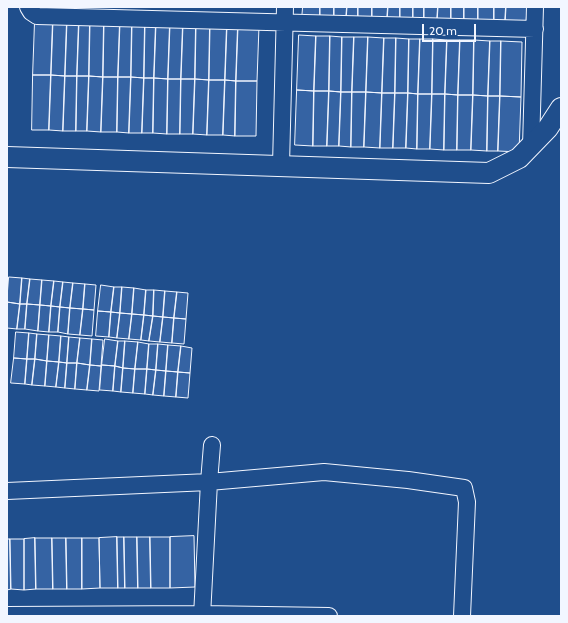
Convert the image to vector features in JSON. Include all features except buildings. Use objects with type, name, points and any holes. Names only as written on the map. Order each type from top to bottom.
[{"type":"street","points":[[28,7],[31,12],[37,16],[535,30]]},
{"type":"street","points":[[281,166],[285,7]]},
{"type":"street","points":[[531,146],[535,7]]},
{"type":"street","points":[[7,157],[488,173],[519,158],[548,128],[561,108]]},
{"type":"street","points":[[202,615],[212,445]]},
{"type":"street","points":[[7,490],[209,482],[324,472],[408,480],[464,488],[467,502],[462,616]]},
{"type":"street","points":[[7,615],[329,616]]}]
